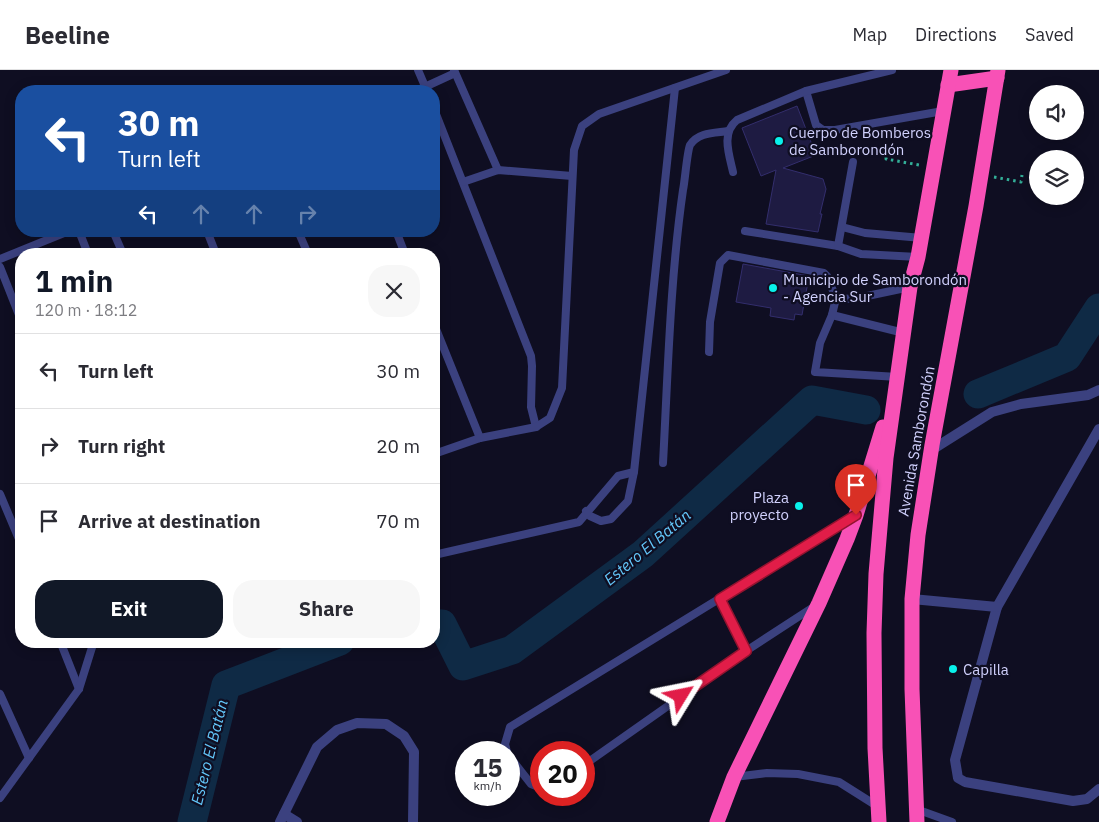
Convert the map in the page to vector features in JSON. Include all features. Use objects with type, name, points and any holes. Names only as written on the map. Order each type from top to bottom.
[{"type":"highway","points":[[949,77],[997,74]]},
{"type":"highway","name":"Avenida Samborondón","points":[[916,815],[912,689],[912,599],[918,535],[930,452],[981,174],[997,74]]},
{"type":"highway","name":"Avenida Samborondón","points":[[879,822],[877,806],[874,633],[886,458],[910,287],[922,238],[949,77]]},
{"type":"highway","points":[[717,822],[734,777],[819,603],[856,515],[898,378]]},
{"type":"street","points":[[930,452],[992,412],[1021,404],[1088,395],[1099,390]]},
{"type":"street","points":[[1099,429],[997,607],[955,760],[958,778],[965,782],[1073,801],[1087,799],[1099,789]]},
{"type":"street","points":[[912,599],[997,607]]},
{"type":"street","points":[[297,822],[282,818],[317,747],[337,730],[357,723],[386,724],[404,736],[414,752],[413,822]]},
{"type":"lane","points":[[418,70],[424,85]]},
{"type":"lane","points":[[440,452],[480,438],[536,427],[550,418],[562,388],[572,176],[574,150],[582,126],[599,114],[726,70]]},
{"type":"lane","points":[[733,172],[727,142],[731,124],[737,120],[806,91],[892,70]]},
{"type":"lane","points":[[434,85],[454,72],[498,170]]},
{"type":"lane","points":[[586,511],[590,516],[601,521],[612,519],[628,501],[634,472],[675,88]]},
{"type":"lane","points":[[806,91],[816,125],[823,130],[835,130],[943,111]]},
{"type":"lane","points":[[440,124],[531,356],[530,407],[536,427]]},
{"type":"lane","points":[[663,463],[672,293],[690,146],[698,137],[728,131]]},
{"type":"lane","points":[[838,246],[854,162]]},
{"type":"lane","points":[[463,182],[498,170],[572,176]]},
{"type":"lane","points":[[842,227],[865,233],[922,238]]},
{"type":"lane","points":[[745,231],[838,246],[861,254],[918,257]]},
{"type":"lane","points":[[27,248],[54,237]]},
{"type":"lane","points":[[0,259],[15,253]]},
{"type":"lane","points":[[709,352],[710,322],[720,263],[728,255],[824,273],[836,298],[832,315],[820,342],[815,372],[898,378]]},
{"type":"lane","points":[[0,267],[15,305]]},
{"type":"lane","points":[[836,298],[852,298],[910,287]]},
{"type":"lane","points":[[832,315],[904,333]]},
{"type":"lane","points":[[440,339],[480,438]]},
{"type":"lane","points":[[440,554],[579,522],[586,511],[618,476],[634,472]]},
{"type":"lane","points":[[0,494],[15,530]]},
{"type":"lane","points":[[506,741],[510,727],[856,515]]},
{"type":"lane","points":[[720,599],[746,651]]},
{"type":"lane","points":[[595,757],[746,651],[819,603]]},
{"type":"lane","points":[[63,648],[79,690]]},
{"type":"lane","points":[[0,798],[79,690],[92,648]]},
{"type":"lane","points":[[0,694],[29,758]]},
{"type":"lane","points":[[520,771],[530,784]]},
{"type":"lane","points":[[734,777],[767,773],[798,774],[838,782],[877,806]]},
{"type":"lane","points":[[916,815],[952,822]]},
{"type":"path","points":[[887,152],[886,159],[934,167]]},
{"type":"path","points":[[981,174],[1021,182],[1022,175]]},
{"type":"building","points":[[797,106],[816,155],[783,168],[823,179],[826,189],[818,232],[766,224],[776,170],[761,176],[742,128]]},
{"type":"building","name":"Municipio de Samborondón - Agencia Sur","points":[[743,264],[809,276],[802,315],[795,314],[794,320],[770,316],[771,308],[736,302]]},
{"type":"waterway","name":"Estero El Batán","points":[[978,394],[1067,357],[1099,308]]},
{"type":"waterway","name":"Estero El Batán","points":[[440,624],[442,624],[463,666],[512,650],[643,554],[812,400],[866,410]]},
{"type":"waterway","name":"Estero El Batán","points":[[192,822],[226,685],[322,648]]},
{"type":"place","name":"Cuerpo de Bomberos de Samborondón","points":[[779,141]]},
{"type":"place","name":"Municipio de Samborondón - Agencia Sur","points":[[773,288]]},
{"type":"place","name":"Plaza proyecto","points":[[799,506]]},
{"type":"place","name":"Capilla","points":[[953,669]]},
{"type":"route","points":[[681,696],[746,651],[720,599],[856,515]]}]
